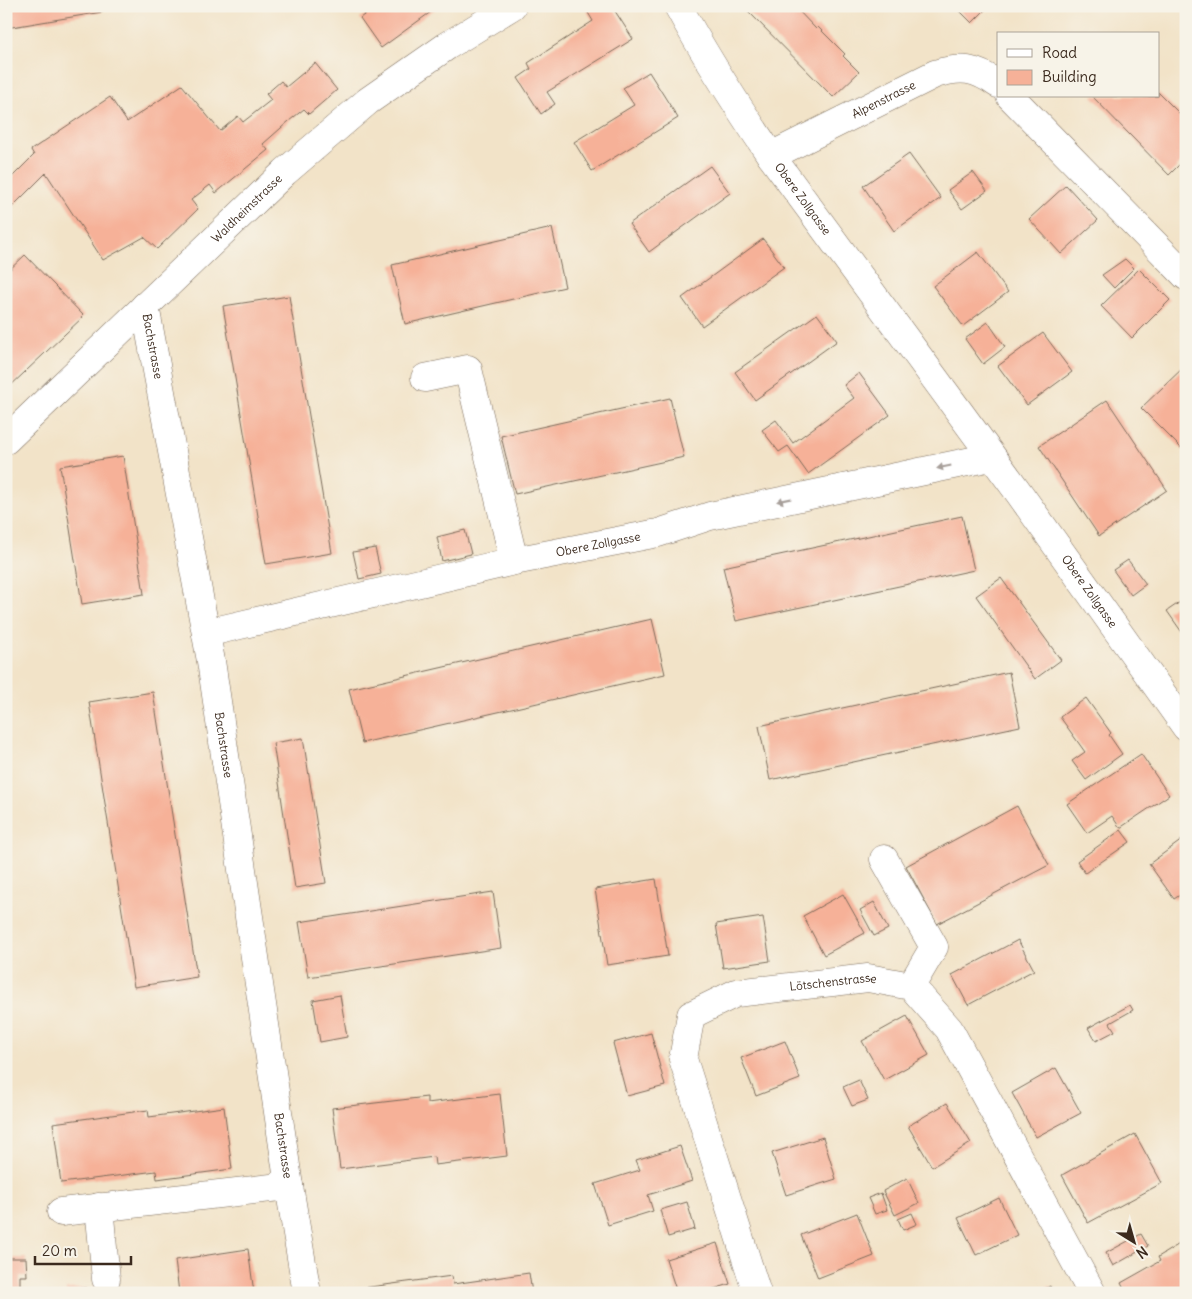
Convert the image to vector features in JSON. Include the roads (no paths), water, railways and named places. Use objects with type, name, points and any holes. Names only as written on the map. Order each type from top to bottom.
[{"type":"street","name":"Waldheimstrasse","points":[[6,440],[285,172],[368,101],[447,46],[512,6]]},
{"type":"street","name":"Obere Zollgasse","points":[[678,6],[733,100],[771,156],[1019,493],[1186,727]]},
{"type":"street","name":"Alpenstrasse","points":[[771,156],[935,74],[952,69],[970,69],[986,75],[997,83]]},
{"type":"street","points":[[1012,98],[1186,276]]},
{"type":"street","name":"Bachstrasse","points":[[145,306],[206,633],[289,1186],[307,1293]]},
{"type":"street","points":[[425,378],[468,369],[511,549]]},
{"type":"street","points":[[464,420],[487,521],[511,549]]},
{"type":"street","name":"Obere Zollgasse","points":[[206,633],[511,549],[658,533],[710,516],[991,457]]},
{"type":"street","points":[[884,859],[934,947],[911,986],[949,1029],[1092,1293]]},
{"type":"street","name":"Lötschenstrasse","points":[[757,1293],[683,1059],[691,1015],[736,993],[868,978],[911,986]]},
{"type":"street","name":"Bachstrasse","points":[[61,1212],[289,1186]]},
{"type":"street","points":[[99,1207],[106,1279]]}]
